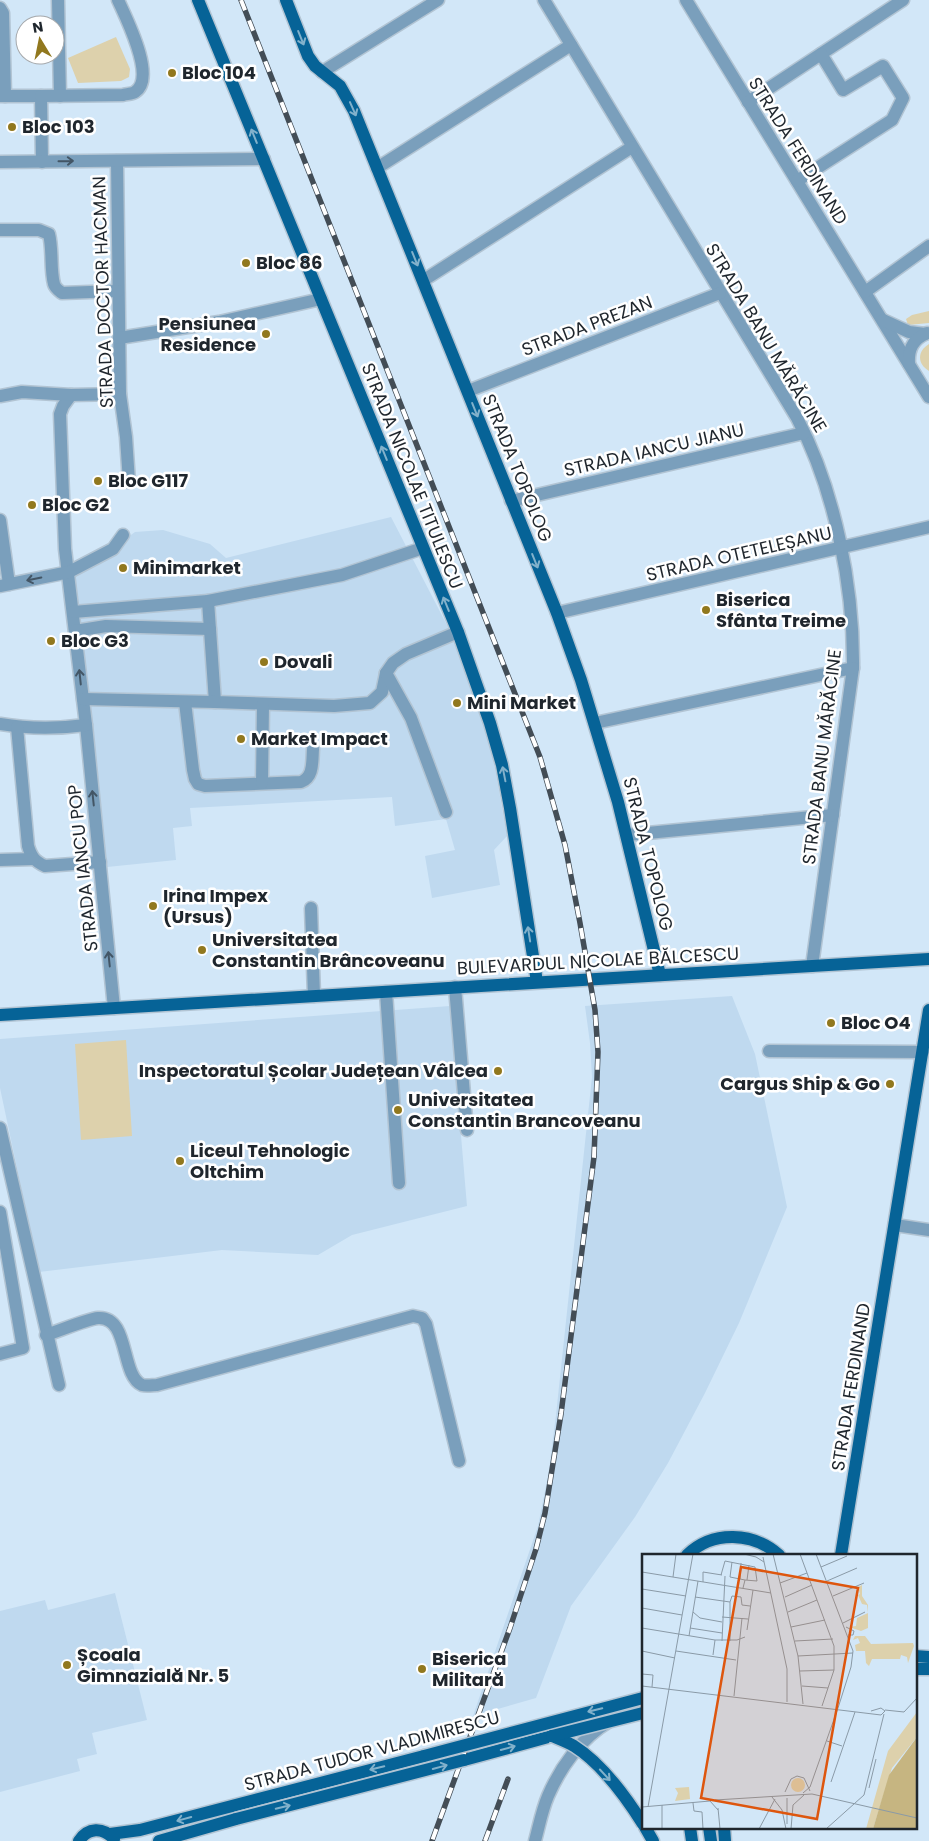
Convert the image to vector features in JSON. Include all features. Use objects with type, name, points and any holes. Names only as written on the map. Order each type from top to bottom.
[{"type":"main road","name":"STRADA NICOLAE TITULESCU","points":[[198,0],[458,632],[490,723],[502,765],[510,808],[536,982]]},
{"type":"main road","name":"STRADA TOPOLOG","points":[[286,0],[308,56],[315,66],[340,86],[348,98],[424,280],[557,613],[595,723],[626,835],[660,975]]},
{"type":"main road","name":"BULEVARDUL NICOLAE BĂLCESCU","points":[[0,1015],[929,959]]},
{"type":"main road","name":"STRADA FERDINAND","points":[[841,1554],[929,1010]]},
{"type":"main road","points":[[688,1554],[699,1546],[716,1539],[736,1537],[760,1542],[778,1554]]},
{"type":"main road","points":[[916,1656],[929,1657]]},
{"type":"main road","points":[[916,1669],[929,1669]]},
{"type":"main road","name":"STRADA TUDOR VLADIMIRESCU","points":[[79,1841],[91,1831],[101,1830],[113,1838],[642,1698]]},
{"type":"main road","name":"STRADA TUDOR VLADIMIRESCU","points":[[159,1841],[236,1819],[642,1713]]},
{"type":"main road","points":[[552,1736],[574,1746],[592,1761],[620,1792],[642,1823]]},
{"type":"main road","points":[[645,1828],[653,1841]]},
{"type":"main road","points":[[690,1828],[692,1841]]},
{"type":"main road","points":[[709,1828],[711,1841]]},
{"type":"main road","points":[[724,1828],[725,1841]]},
{"type":"street","points":[[58,0],[60,96]]},
{"type":"street","points":[[0,8],[3,13],[3,96],[123,95],[135,92],[142,83],[142,63],[118,0]]},
{"type":"street","points":[[322,72],[438,0]]},
{"type":"street","name":"STRADA BANU MĂRĂCINE","points":[[544,0],[804,433],[824,481],[840,548],[849,602],[853,668],[812,966]]},
{"type":"street","name":"STRADA FERDINAND","points":[[686,0],[909,364],[923,380],[929,396]]},
{"type":"street","points":[[748,102],[903,0]]},
{"type":"street","points":[[378,168],[571,45]]},
{"type":"street","points":[[796,182],[892,120],[903,98],[883,66],[842,90],[821,54]]},
{"type":"street","points":[[41,96],[42,162]]},
{"type":"street","points":[[424,280],[632,147]]},
{"type":"street","name":"STRADA DOCTOR HACMAN","points":[[0,162],[264,159]]},
{"type":"street","name":"STRADA DOCTOR HACMAN","points":[[117,161],[120,394],[126,437],[129,482]]},
{"type":"street","points":[[0,230],[39,230],[49,234],[56,290],[62,293],[118,291]]},
{"type":"street","points":[[865,292],[929,246]]},
{"type":"street","name":"STRADA PREZAN","points":[[468,391],[720,293]]},
{"type":"street","points":[[119,338],[219,322],[321,298]]},
{"type":"street","points":[[882,320],[909,332],[927,333]]},
{"type":"street","points":[[909,364],[910,350],[913,343],[927,333]]},
{"type":"street","points":[[0,396],[22,392],[71,395],[120,394]]},
{"type":"street","name":"STRADA IANCU POP","points":[[71,395],[60,414],[65,549],[86,725],[114,1008]]},
{"type":"street","name":"STRADA IANCU JIANU","points":[[512,501],[804,433]]},
{"type":"street","points":[[0,520],[4,585],[69,572],[113,549],[122,535]]},
{"type":"street","name":"STRADA OTETELEȘANU","points":[[557,613],[929,527]]},
{"type":"street","points":[[73,612],[208,600],[342,575],[423,548]]},
{"type":"street","points":[[208,600],[215,702]]},
{"type":"street","points":[[75,631],[106,626],[210,629]]},
{"type":"street","points":[[83,699],[334,706],[370,703],[382,692],[386,673],[393,662],[406,654],[458,632]]},
{"type":"street","points":[[595,723],[853,668]]},
{"type":"street","points":[[386,673],[411,718],[446,812]]},
{"type":"street","points":[[185,702],[195,779],[198,784],[205,786],[301,782],[308,780],[311,774],[313,750]]},
{"type":"street","points":[[262,704],[262,783]]},
{"type":"street","points":[[0,724],[37,729],[86,725]]},
{"type":"street","points":[[17,727],[28,846],[34,859],[44,866],[100,862]]},
{"type":"street","points":[[626,835],[833,815]]},
{"type":"street","points":[[0,860],[34,859]]},
{"type":"street","points":[[311,908],[314,996]]},
{"type":"street","points":[[455,987],[467,1130]]},
{"type":"street","points":[[386,992],[398,1182]]},
{"type":"street","points":[[768,1052],[923,1052]]},
{"type":"street","points":[[1,1137],[59,1385]]},
{"type":"street","points":[[0,1212],[6,1290],[23,1348],[0,1354]]},
{"type":"street","points":[[895,1225],[929,1230]]},
{"type":"street","points":[[46,1335],[98,1318],[109,1320],[117,1328],[135,1379],[143,1385],[157,1385],[413,1316],[422,1318],[426,1324],[459,1461]]},
{"type":"street","points":[[534,1841],[547,1798],[554,1783],[583,1742],[606,1724],[621,1716],[642,1709]]},
{"type":"shaded area","points":[[116,37],[130,69],[129,77],[121,81],[78,83],[68,58]]},
{"type":"shaded area","points":[[929,311],[929,323],[908,325],[906,319],[912,315]]},
{"type":"shaded area","points":[[929,344],[929,371],[922,365],[920,358],[922,350]]},
{"type":"shaded area","name":"Dovali","points":[[391,517],[449,629],[485,726],[495,768],[507,836],[494,850],[500,885],[432,898],[425,856],[455,850],[446,819],[395,826],[392,797],[190,808],[192,826],[173,828],[176,860],[107,867],[75,575],[135,532],[163,530],[210,544],[226,558]]},
{"type":"shaded area","points":[[732,996],[755,1054],[787,1207],[739,1323],[705,1393],[668,1463],[635,1517],[571,1606],[536,1698],[473,1716],[538,1526],[549,1471],[592,1077],[585,1006]]},
{"type":"shaded area","name":"Liceul Tehnologic Oltchim","points":[[450,1006],[467,1206],[352,1235],[318,1255],[222,1250],[39,1272],[0,1088],[0,1039]]},
{"type":"shaded area","points":[[126,1040],[132,1136],[81,1140],[75,1044]]},
{"type":"shaded area","name":"Școala Gimnazială Nr. 5","points":[[115,1593],[147,1720],[92,1733],[97,1754],[77,1759],[80,1771],[0,1792],[0,1611],[45,1600],[48,1610]]},
{"type":"railway","points":[[241,0],[540,757],[565,845],[595,1010],[598,1052],[594,1157],[561,1414],[545,1513],[536,1549],[510,1628],[432,1841]]},
{"type":"railway","points":[[485,1841],[508,1779]]},
{"type":"place","name":"Bloc 104","points":[[172,73]]},
{"type":"place","name":"Bloc 103","points":[[12,127]]},
{"type":"place","name":"Bloc 86","points":[[246,263]]},
{"type":"place","name":"Pensiunea Residence","points":[[266,334]]},
{"type":"place","name":"Bloc G117","points":[[98,481]]},
{"type":"place","name":"Bloc G2","points":[[32,505]]},
{"type":"place","name":"Minimarket","points":[[123,568]]},
{"type":"place","name":"Biserica Sfânta Treime","points":[[706,610]]},
{"type":"place","name":"Bloc G3","points":[[51,641]]},
{"type":"place","name":"Dovali","points":[[264,662]]},
{"type":"place","name":"Mini Market","points":[[457,703]]},
{"type":"place","name":"Market Impact","points":[[241,739]]},
{"type":"place","name":"Irina Impex (Ursus)","points":[[153,906]]},
{"type":"place","name":"Universitatea Constantin Brâncoveanu","points":[[202,950]]},
{"type":"place","name":"Bloc O4","points":[[831,1023]]},
{"type":"place","name":"Inspectoratul Școlar Județean Vâlcea","points":[[498,1071]]},
{"type":"place","name":"Cargus Ship & Go","points":[[890,1084]]},
{"type":"place","name":"Universitatea Constantin Brancoveanu","points":[[398,1110]]},
{"type":"place","name":"Liceul Tehnologic Oltchim","points":[[180,1161]]},
{"type":"place","name":"Școala Gimnazială Nr. 5","points":[[67,1665]]},
{"type":"place","name":"Biserica Militară","points":[[422,1669]]}]
